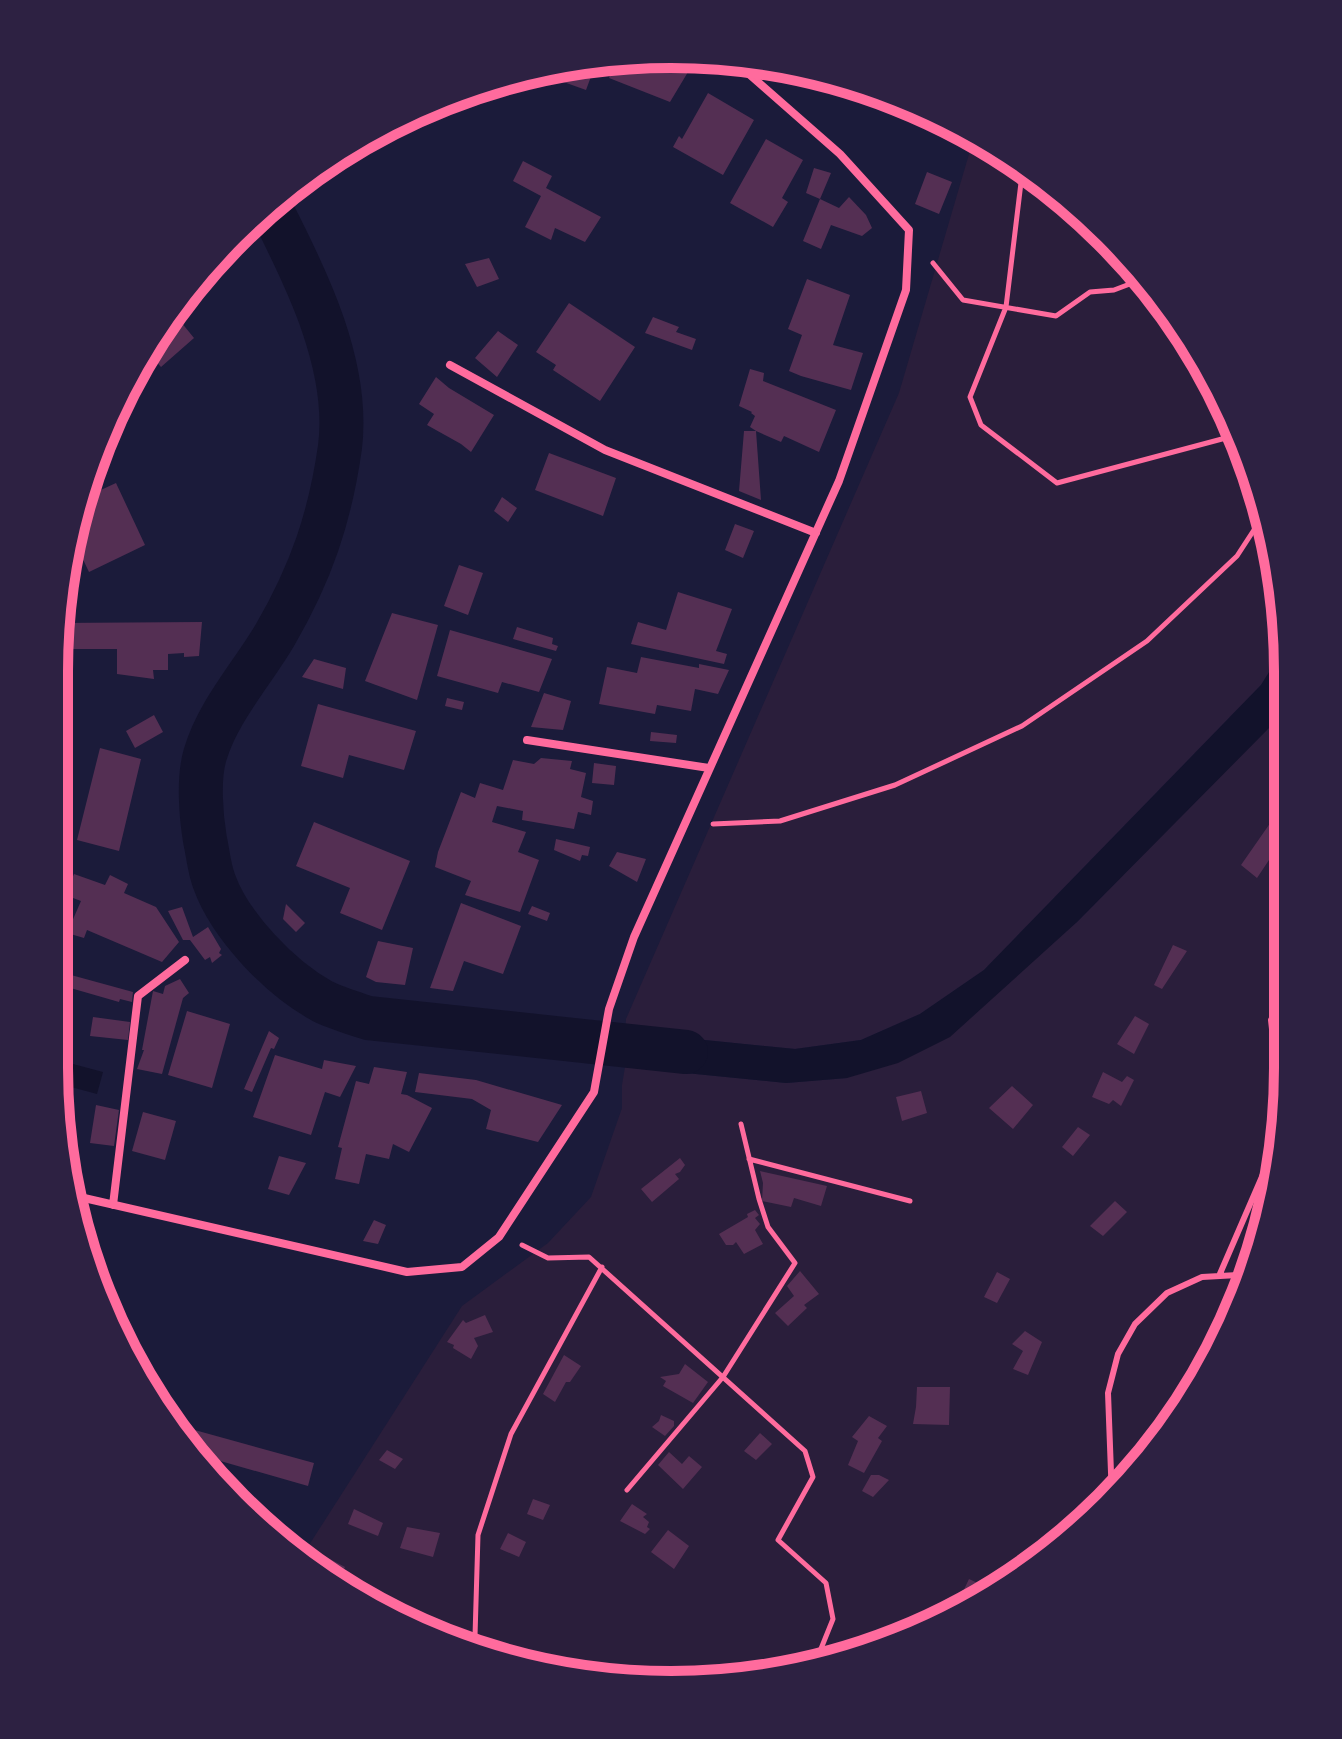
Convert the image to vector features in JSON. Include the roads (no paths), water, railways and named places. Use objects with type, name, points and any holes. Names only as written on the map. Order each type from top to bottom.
[{"type":"street","points":[[83,1198],[407,1272],[462,1267],[499,1237],[594,1092],[609,1009],[634,937],[839,481],[906,290],[909,230],[840,154],[748,73]]},
{"type":"street","points":[[450,365],[605,450],[816,533]]},
{"type":"street","points":[[527,740],[709,768]]},
{"type":"street","points":[[113,1205],[138,996],[185,960]]},
{"type":"lane","points":[[1274,1014],[1271,1020],[1274,1048]]},
{"type":"lane","points":[[1219,1276],[1265,1170]]},
{"type":"lane","points":[[1110,1480],[1108,1393],[1118,1354],[1135,1324],[1167,1293],[1202,1277],[1237,1275]]},
{"type":"waterway","points":[[275,217],[312,294],[332,355],[339,386],[340,447],[331,498],[309,567],[275,635],[218,723],[205,755],[201,786],[202,820],[211,871],[222,898],[244,933],[290,979],[322,1001],[368,1018],[686,1052]]}]
